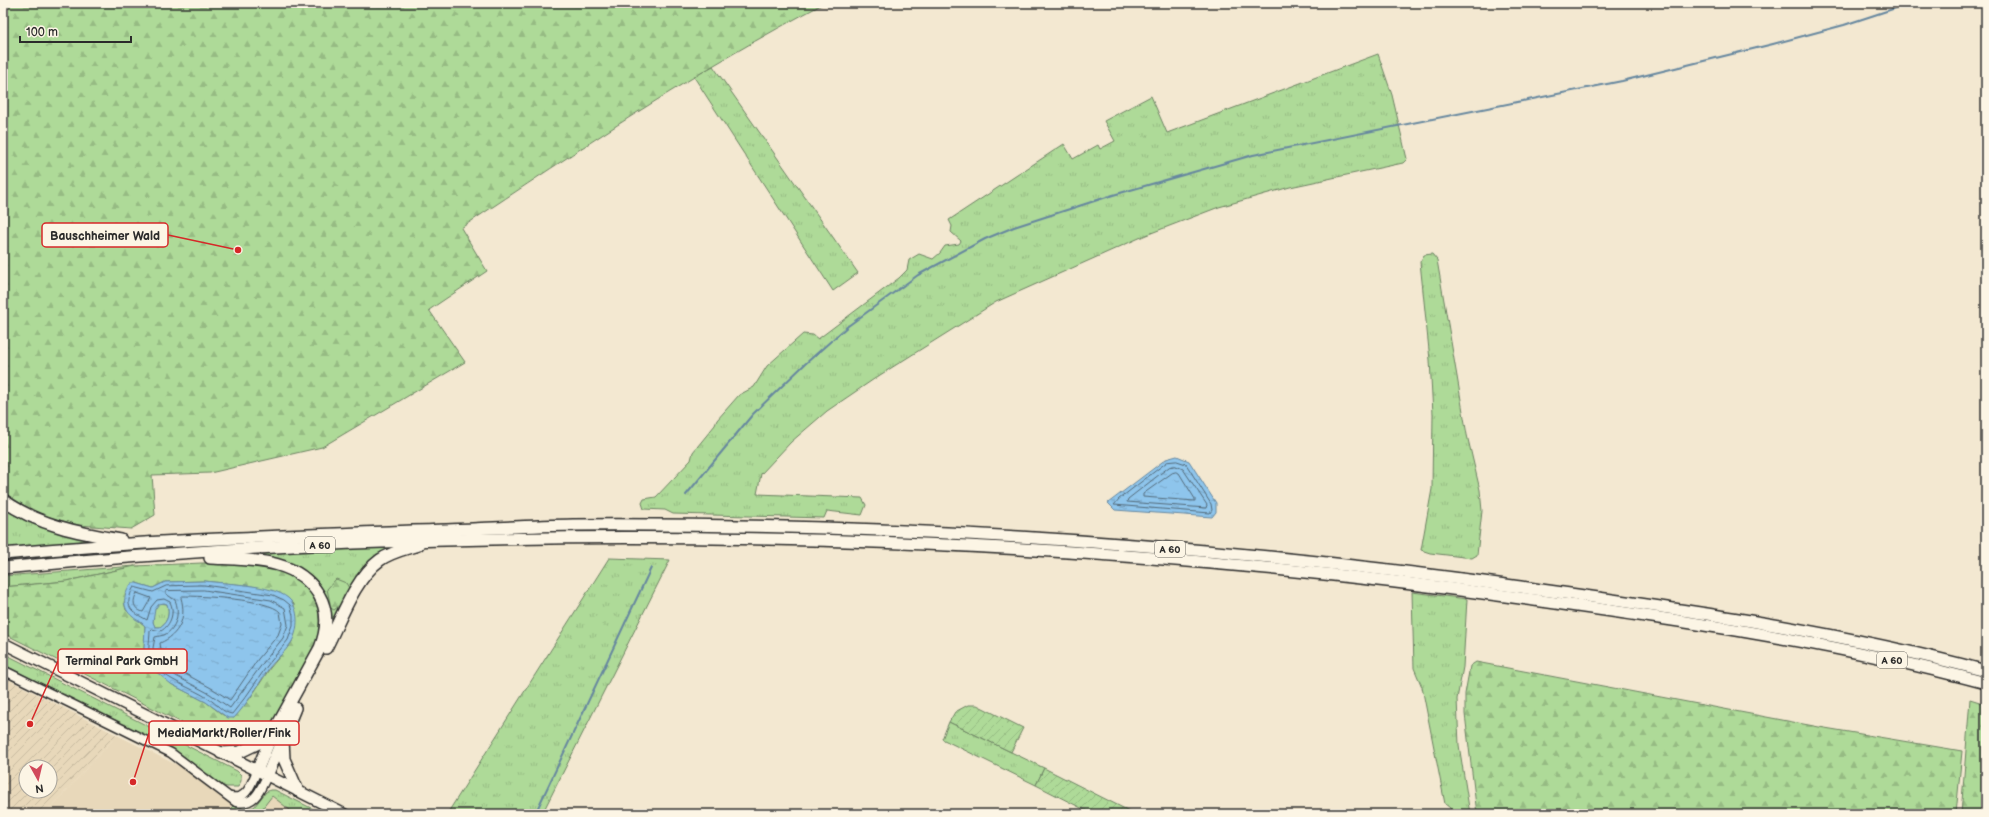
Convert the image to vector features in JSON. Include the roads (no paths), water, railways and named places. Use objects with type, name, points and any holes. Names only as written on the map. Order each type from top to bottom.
[{"type":"highway","points":[[3,500],[28,514],[54,525],[97,536],[148,542]]},
{"type":"highway","name":"A 60","points":[[3,554],[148,542],[585,526],[828,529],[1144,546],[1401,570],[1657,606],[1886,647],[1986,671]]},
{"type":"highway","name":"A 60","points":[[3,568],[188,553],[348,543],[452,540],[676,538],[827,539],[1020,548],[1284,569],[1398,581],[1656,617],[1798,641],[1910,664],[1986,683]]},
{"type":"highway","points":[[262,773],[284,734],[348,604],[368,572],[380,560],[394,553],[426,544],[452,540]]},
{"type":"highway","points":[[188,553],[208,558],[275,563],[292,569],[304,577],[315,588],[322,600],[326,613],[326,624],[320,648],[271,737],[262,773]]},
{"type":"highway","points":[[284,734],[284,759],[298,791]]},
{"type":"highway","points":[[222,753],[240,752],[252,748],[271,737]]},
{"type":"main road","points":[[3,643],[344,814]]},
{"type":"street","points":[[3,670],[171,753],[226,796],[236,802],[242,803],[250,801],[258,792],[262,773]]},
{"type":"water","points":[[1177,456],[1189,461],[1216,503],[1216,512],[1212,517],[1115,510],[1108,503],[1166,459]]},
{"type":"water","points":[[205,581],[260,587],[280,593],[288,598],[295,607],[297,626],[294,638],[269,668],[234,718],[228,718],[206,702],[171,684],[149,666],[144,649],[145,626],[129,613],[125,605],[125,596],[132,583],[153,588],[165,582]],"holes":[[[159,604],[167,604],[167,620],[160,627],[155,627],[153,622],[155,609]]]},
{"type":"waterway","points":[[686,495],[753,414],[805,364],[848,326],[918,275],[985,239],[1014,227],[1113,195],[1253,155],[1622,81],[1844,25],[1911,3]]},
{"type":"waterway","points":[[535,814],[651,568]]},
{"type":"place","name":"Bauschheimer Wald","points":[[238,250]]},
{"type":"place","name":"Terminal Park GmbH","points":[[30,724]]},
{"type":"place","name":"MediaMarkt/Roller/Fink","points":[[133,782]]}]
